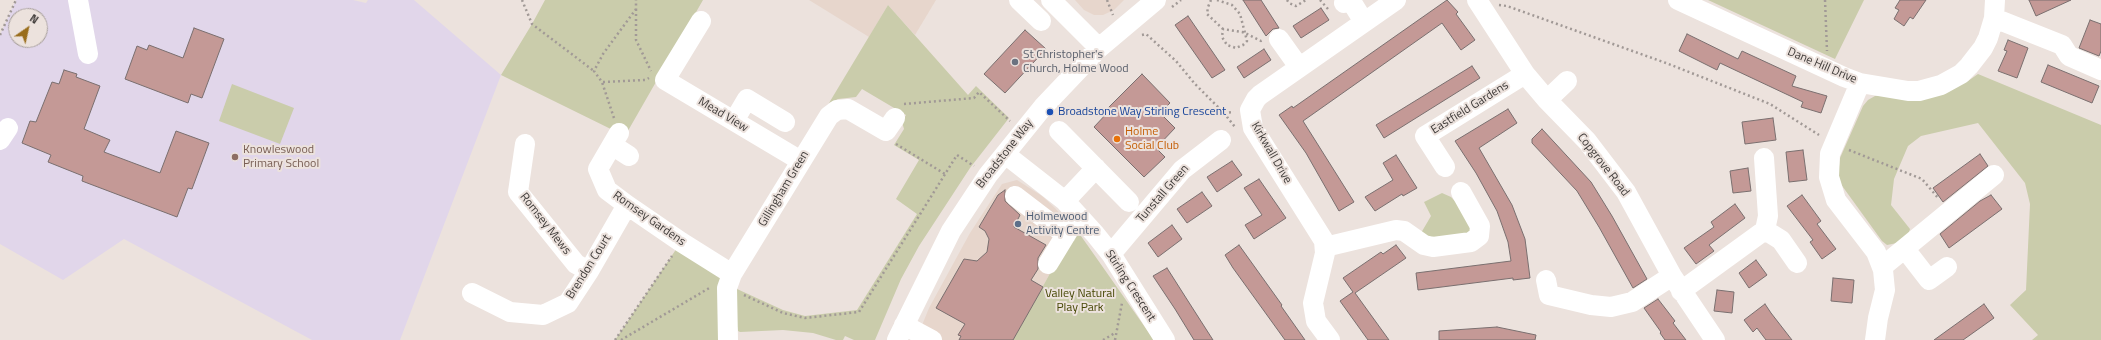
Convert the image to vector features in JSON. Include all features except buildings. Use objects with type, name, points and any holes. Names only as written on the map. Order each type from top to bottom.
[{"type":"street","points":[[78,0],[88,54]]},
{"type":"street","points":[[1019,0],[1042,21]]},
{"type":"street","points":[[1051,0],[1099,48]]},
{"type":"street","name":"Broadstone Way","points":[[900,332],[951,231],[988,175],[1043,107],[1099,48],[1156,0]]},
{"type":"street","name":"Kirkwall Drive","points":[[1325,247],[1321,235],[1253,128],[1250,116],[1256,99],[1299,67],[1396,0]]},
{"type":"street","name":"Dane Hill Drive","points":[[1678,0],[1828,70],[1860,83],[1908,91],[1930,88],[1961,74],[1977,58],[1988,38],[1994,9]]},
{"type":"street","points":[[1344,3],[1350,1],[1364,22]]},
{"type":"street","name":"Copgrove Road","points":[[1480,1],[1525,74],[1547,100],[1587,141],[1626,192],[1676,283],[1715,340]]},
{"type":"street","points":[[1994,9],[2062,45],[2070,56],[2101,70]]},
{"type":"street","name":"Mead View","points":[[701,21],[665,80],[801,161]]},
{"type":"street","points":[[1279,39],[1299,67]]},
{"type":"street","name":"Eastfield Gardens","points":[[1445,167],[1425,136],[1525,74]]},
{"type":"street","points":[[1547,100],[1567,81]]},
{"type":"street","points":[[1860,83],[1834,145],[1828,166],[1831,189],[1836,200],[1876,252],[1882,267],[1885,290],[1878,318],[1875,340]]},
{"type":"street","points":[[734,121],[747,99],[785,122]]},
{"type":"street","name":"Gillingham Green","points":[[730,281],[829,116],[837,110],[848,109],[891,125]]},
{"type":"street","points":[[1060,131],[1129,202]]},
{"type":"street","name":"Tunstall Green","points":[[1111,254],[1182,170],[1228,135]]},
{"type":"street","points":[[615,139],[629,156]]},
{"type":"street","name":"Romsey Gardens","points":[[615,139],[598,169],[607,190],[681,242],[730,281]]},
{"type":"street","name":"Romsey Mews","points":[[525,144],[518,192],[576,264],[589,271]]},
{"type":"street","name":"Stirling Crescent","points":[[1005,154],[1065,201],[1079,215],[1111,254],[1165,340]]},
{"type":"street","points":[[1546,280],[1550,295],[1591,297],[1612,307],[1632,302],[1676,283],[1765,230],[1768,216],[1764,158]]},
{"type":"street","points":[[1065,201],[1096,168]]},
{"type":"street","points":[[1882,267],[1994,175]]},
{"type":"street","points":[[1330,340],[1316,321],[1313,303],[1325,253],[1325,247],[1396,230],[1404,232],[1424,245],[1433,247],[1471,242],[1479,236],[1480,226],[1461,192]]},
{"type":"street","points":[[1015,196],[1066,235]]},
{"type":"street","name":"Brendon Court","points":[[472,293],[510,312],[543,315],[568,303],[589,271],[627,205]]},
{"type":"street","points":[[1048,264],[1079,215]]},
{"type":"street","points":[[1765,230],[1782,240],[1797,263]]},
{"type":"street","points":[[1905,249],[1922,286],[1947,267]]},
{"type":"street","points":[[728,340],[730,281]]},
{"type":"street","points":[[900,332],[932,340]]},
{"type":"path","points":[[0,35],[16,0]]},
{"type":"path","points":[[522,0],[532,24],[594,71],[602,82],[615,139]]},
{"type":"path","points":[[602,82],[645,80],[653,76],[636,40],[636,0]]},
{"type":"path","points":[[1211,0],[1207,14],[1223,29],[1245,33]]},
{"type":"path","points":[[1217,0],[1232,5],[1240,14],[1247,41],[1236,48],[1227,45],[1222,36],[1223,29]]},
{"type":"path","points":[[1287,0],[1289,3],[1296,6],[1306,0]]},
{"type":"path","points":[[1825,0],[1828,70]]},
{"type":"path","points":[[1480,1],[1507,6],[1666,63],[1770,104],[1834,145],[1922,178],[1950,211]]},
{"type":"path","points":[[594,71],[603,54],[636,9]]},
{"type":"path","points":[[1123,28],[1134,38],[1146,34],[1176,61],[1195,84],[1224,113],[1228,135]]},
{"type":"path","points":[[945,174],[895,143],[891,125],[891,106],[908,103],[974,98],[979,92],[1022,133]]},
{"type":"path","points":[[621,340],[730,281],[783,313],[805,318],[859,312],[957,155],[988,175]]},
{"type":"path","points":[[615,340],[681,242]]},
{"type":"path","points":[[1116,340],[1116,333],[1127,279]]},
{"type":"path","points":[[1104,340],[1116,333]]},
{"type":"shaded area","name":"Knowleswood Primary School","points":[[16,0],[353,0],[366,3],[368,0],[414,0],[501,75],[400,340],[312,340],[124,239],[63,280],[0,244],[0,35],[8,18],[8,48],[48,48],[48,8],[12,8]]},
{"type":"shaded area","points":[[809,0],[936,0],[915,35],[888,5],[869,37]]},
{"type":"shaded area","points":[[1075,0],[1124,0],[1114,10],[1103,15],[1094,15],[1084,10]]},
{"type":"shaded area","points":[[1017,180],[1042,196],[1055,208],[1066,220],[1073,232],[1013,340],[916,340],[929,308],[970,233],[1002,184]]},
{"type":"green space","points":[[545,0],[703,0],[625,136],[501,75]]},
{"type":"green space","points":[[1708,0],[1864,0],[1835,59]]},
{"type":"green space","points":[[888,5],[968,95],[976,86],[1009,118],[970,168],[919,246],[901,279],[875,340],[854,340],[845,336],[843,340],[836,340],[813,333],[783,330],[740,332],[738,331],[733,308],[737,289],[783,310],[805,316],[857,310],[917,214],[896,199],[919,160],[894,145],[904,129],[902,122],[906,115],[862,89],[856,97],[838,99],[829,103]]},
{"type":"green space","points":[[1978,74],[2101,125],[2101,340],[2032,340],[2038,335],[2010,305],[2026,290],[2030,204],[2025,183],[1978,123],[1921,136],[1908,146],[1894,179],[1891,205],[1910,229],[1908,235],[1897,243],[1887,245],[1882,241],[1840,183],[1838,175],[1840,158],[1863,106],[1868,100],[1875,96],[1968,81]]},
{"type":"green space","points":[[232,84],[294,108],[280,144],[219,121]]},
{"type":"green space","points":[[1442,193],[1451,197],[1462,208],[1472,233],[1429,239],[1421,233],[1431,216],[1424,202]]},
{"type":"green space","name":"Valley Natural Play Park","points":[[1073,232],[1081,236],[1154,340],[1013,340]]},
{"type":"green space","points":[[681,242],[732,274],[728,340],[615,340]]},
{"type":"place","name":"St Christopher's Church, Holme Wood","points":[[1015,62]]},
{"type":"place","name":"Broadstone Way Stirling Crescent","points":[[1050,112]]},
{"type":"place","name":"Holme Social Club","points":[[1117,139]]},
{"type":"place","name":"Knowleswood Primary School","points":[[235,157]]},
{"type":"place","name":"Holmewood Activity Centre","points":[[1018,224]]}]
